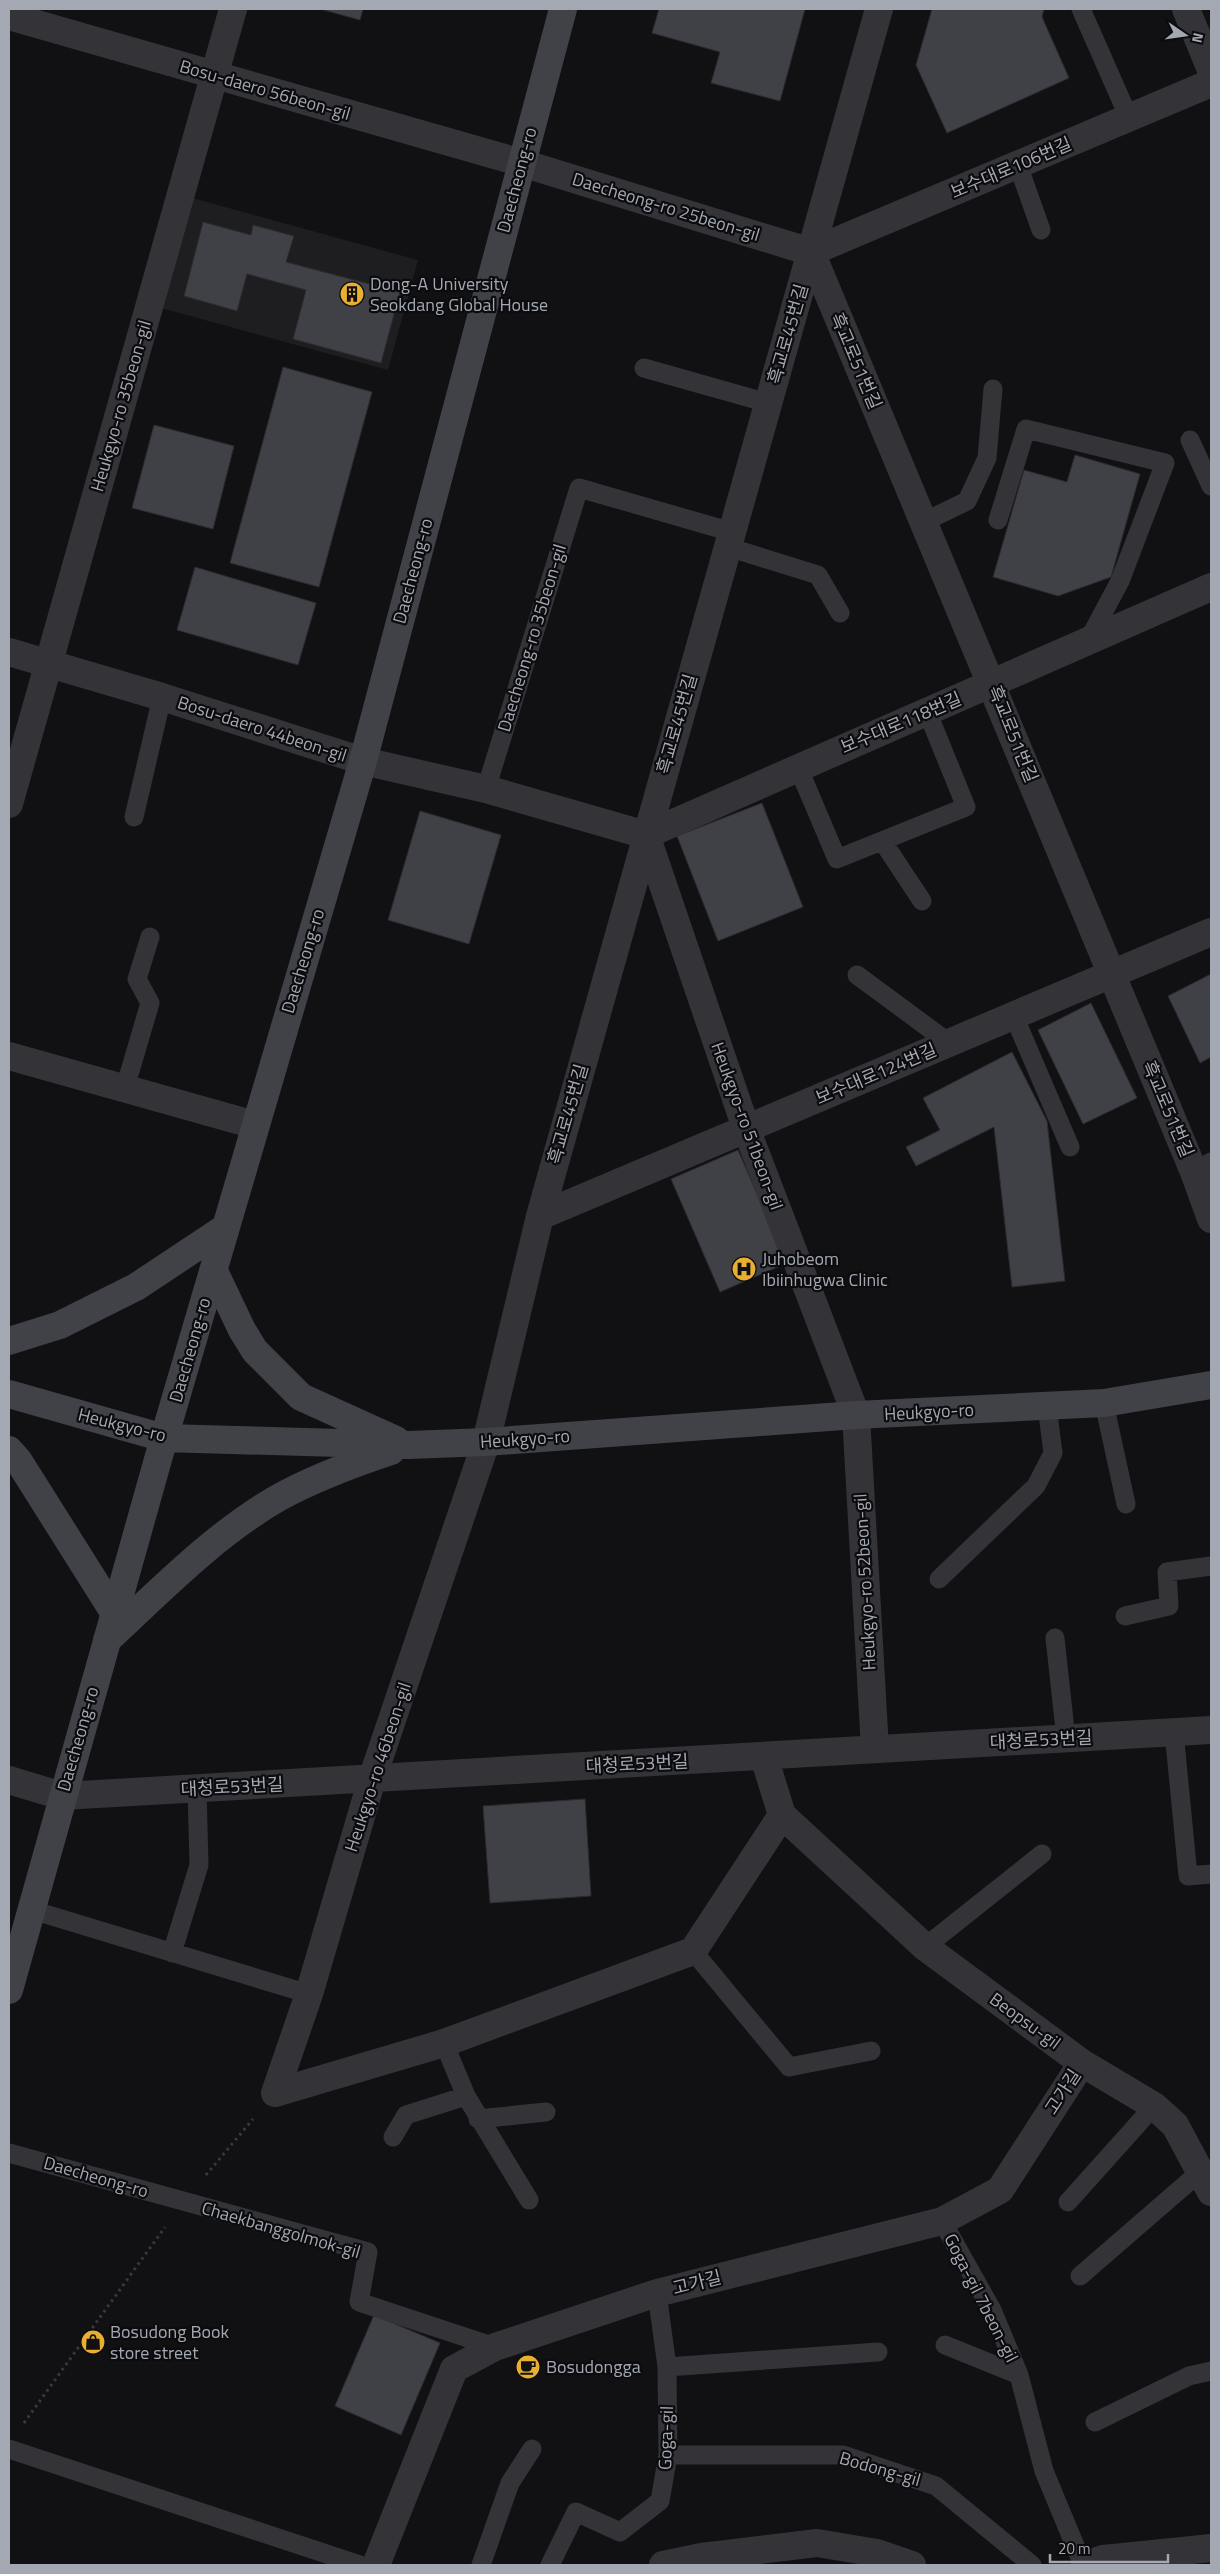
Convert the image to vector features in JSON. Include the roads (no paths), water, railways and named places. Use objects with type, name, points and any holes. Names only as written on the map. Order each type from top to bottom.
[{"type":"main road","name":"Daecheong-ro","points":[[9,1990],[164,1438],[362,762],[562,9]]},
{"type":"main road","points":[[9,1341],[60,1325],[136,1287],[225,1228]]},
{"type":"main road","points":[[214,1271],[242,1330],[255,1350],[301,1397],[409,1445]]},
{"type":"main road","name":"Heukgyo-ro","points":[[9,1394],[164,1438],[409,1445],[486,1442],[856,1415],[1104,1403],[1211,1385]]},
{"type":"main road","points":[[106,1641],[217,1540],[278,1498],[339,1469],[409,1445]]},
{"type":"main road","points":[[9,1450],[18,1460],[115,1614]]},
{"type":"street","name":"Heukgyo-ro 35beon-gil","points":[[9,804],[233,9]]},
{"type":"street","name":"흑교로45번길","points":[[486,1442],[540,1216],[879,9]]},
{"type":"street","points":[[1186,9],[1211,70]]},
{"type":"street","name":"Bosu-daero 56beon-gil","points":[[9,16],[522,163]]},
{"type":"street","name":"보수대로106번길","points":[[811,252],[1211,83]]},
{"type":"street","name":"Daecheong-ro 25beon-gil","points":[[522,163],[811,252]]},
{"type":"street","name":"흑교로51번길","points":[[811,252],[1112,974],[1203,1167],[1211,1219]]},
{"type":"street","name":"보수대로118번길","points":[[646,835],[1211,587]]},
{"type":"street","name":"Bosu-daero 44beon-gil","points":[[9,652],[162,697],[362,762]]},
{"type":"street","points":[[362,762],[486,789],[646,835]]},
{"type":"street","name":"Heukgyo-ro 51beon-gil","points":[[646,835],[746,1128],[856,1415]]},
{"type":"street","name":"보수대로124번길","points":[[540,1216],[1211,932]]},
{"type":"street","points":[[9,1056],[255,1125]]},
{"type":"street","name":"Heukgyo-ro 52beon-gil","points":[[856,1415],[875,1749]]},
{"type":"street","name":"Heukgyo-ro 46beon-gil","points":[[444,2042],[275,2093],[309,1994],[372,1779],[486,1442]]},
{"type":"street","name":"대청로53번길","points":[[9,1780],[62,1796],[1211,1730]]},
{"type":"street","points":[[444,2042],[693,1951],[782,1815],[764,1757]]},
{"type":"street","name":"Beopsu-gil","points":[[782,1815],[925,1947],[1082,2063],[1154,2106],[1175,2125],[1206,2182]]},
{"type":"street","name":"고가길","points":[[376,2565],[454,2369],[495,2347],[657,2292],[942,2221],[1000,2190],[1082,2063]]},
{"type":"street","points":[[663,2565],[701,2557],[817,2543],[878,2553],[912,2565]]},
{"type":"street","points":[[1084,2565],[1103,2559],[1211,2548]]},
{"type":"lane","points":[[1081,9],[1129,118]]},
{"type":"lane","points":[[1018,165],[1041,230]]},
{"type":"lane","points":[[644,368],[768,403]]},
{"type":"lane","points":[[924,522],[967,501],[987,458],[993,389]]},
{"type":"lane","points":[[998,520],[1026,429],[1165,463],[1120,581],[1088,641]]},
{"type":"lane","points":[[1190,440],[1211,486]]},
{"type":"lane","name":"Daecheong-ro 35beon-gil","points":[[486,789],[579,488],[730,540]]},
{"type":"lane","points":[[730,540],[818,575],[840,613]]},
{"type":"lane","name":"Bosu-daero 44beon-gil","points":[[134,817],[162,697]]},
{"type":"lane","points":[[798,767],[837,859],[966,807],[927,711]]},
{"type":"lane","points":[[883,842],[922,901]]},
{"type":"lane","points":[[125,1088],[150,1003],[137,979],[150,937]]},
{"type":"lane","points":[[857,975],[949,1043]]},
{"type":"lane","points":[[1014,1016],[1070,1148]]},
{"type":"lane","points":[[1104,1403],[1126,1504]]},
{"type":"lane","points":[[939,1579],[1036,1486],[1052,1453],[1047,1406]]},
{"type":"lane","points":[[1125,1616],[1169,1606],[1167,1572],[1211,1566]]},
{"type":"lane","points":[[1055,1638],[1066,1738]]},
{"type":"lane","points":[[1174,1732],[1188,1876],[1211,1874]]},
{"type":"lane","points":[[172,1953],[199,1865],[197,1789]]},
{"type":"lane","points":[[925,1947],[1042,1854]]},
{"type":"lane","points":[[32,1910],[309,1994]]},
{"type":"lane","points":[[693,1951],[789,2067],[871,2050]]},
{"type":"lane","points":[[444,2042],[466,2096],[478,2119],[529,2200]]},
{"type":"lane","points":[[393,2137],[406,2115],[466,2096]]},
{"type":"lane","points":[[1068,2202],[1154,2106]]},
{"type":"lane","points":[[478,2119],[546,2112]]},
{"type":"lane","name":"Daecheong-ro","points":[[9,2153],[184,2202]]},
{"type":"lane","name":"Beopsu-gil","points":[[1080,2276],[1206,2182]]},
{"type":"lane","name":"Chaekbanggolmok-gil","points":[[184,2202],[368,2252],[359,2302],[495,2347]]},
{"type":"lane","name":"Goga-gil 7beon-gil","points":[[942,2221],[992,2310],[1020,2374],[1044,2471],[1084,2565]]},
{"type":"lane","name":"Goga-gil","points":[[550,2565],[576,2512],[620,2532],[660,2500],[668,2455],[667,2367],[657,2292]]},
{"type":"lane","name":"Goga-gil 7beon-gil","points":[[945,2345],[1020,2374]]},
{"type":"lane","points":[[667,2367],[878,2352]]},
{"type":"lane","points":[[1095,2422],[1189,2376],[1211,2371]]},
{"type":"lane","points":[[9,2449],[360,2565]]},
{"type":"lane","points":[[481,2565],[510,2483],[532,2449]]},
{"type":"lane","name":"Bodong-gil","points":[[668,2455],[842,2456],[936,2486],[1032,2565]]},
{"type":"place","name":"Dong-A University Seokdang Global House","points":[[352,294]]},
{"type":"place","name":"Juhobeom Ibiinhugwa Clinic","points":[[744,1269]]},
{"type":"place","name":"Bosudong Book store street","points":[[93,2342]]},
{"type":"place","name":"Bosudongga","points":[[528,2367]]}]
